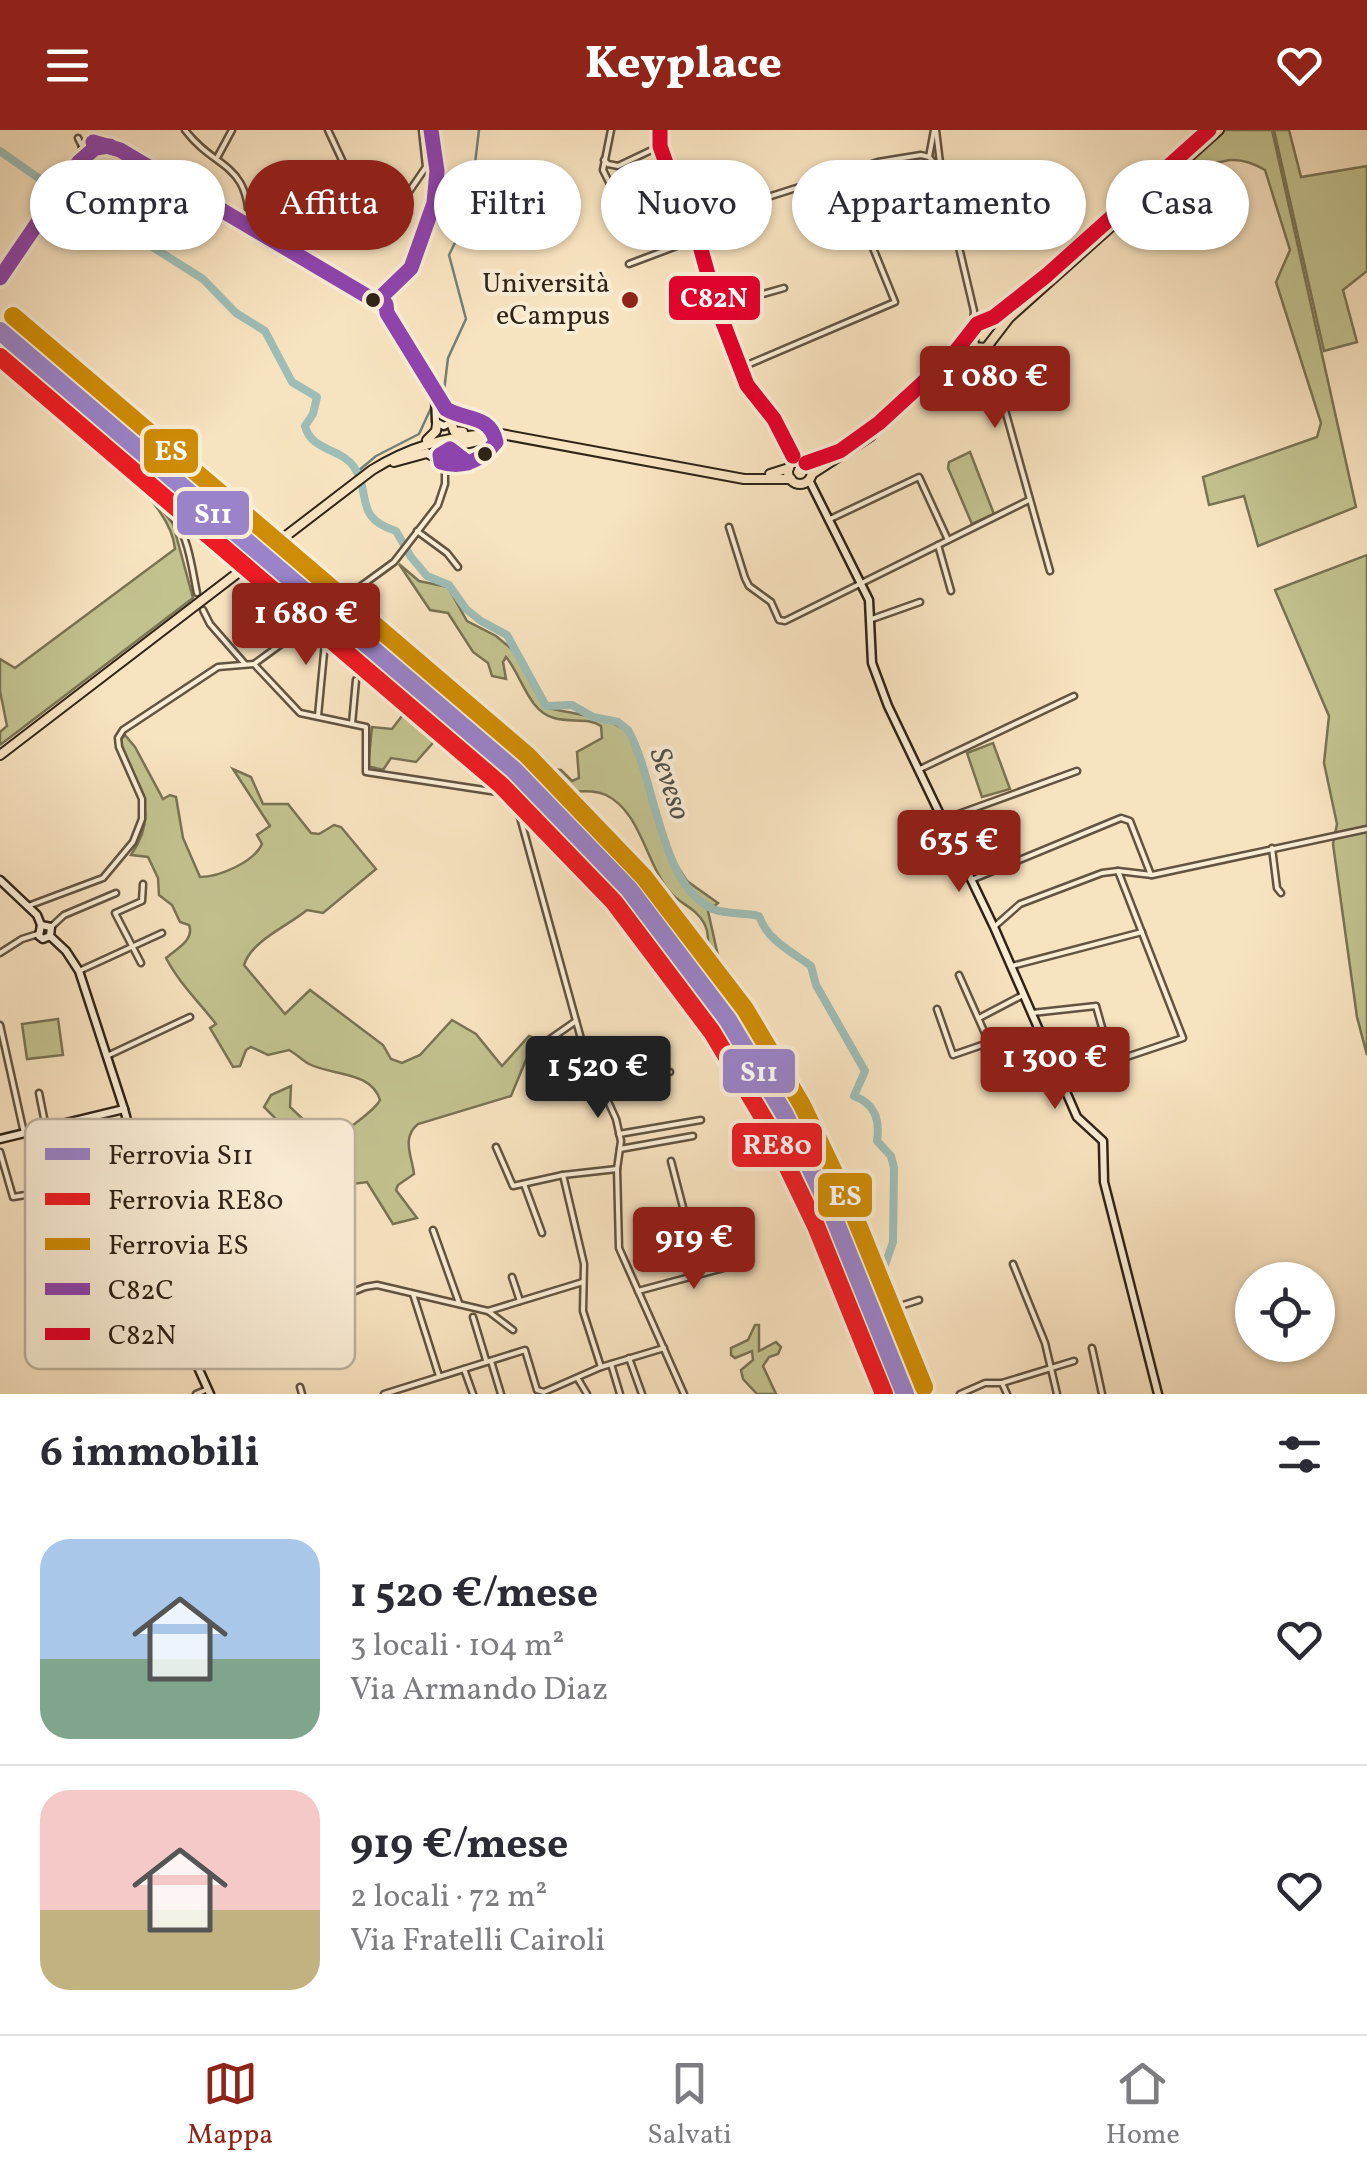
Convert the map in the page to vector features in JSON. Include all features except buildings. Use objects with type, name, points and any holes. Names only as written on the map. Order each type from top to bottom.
[{"type":"main road","points":[[697,469],[748,475],[840,451],[861,438],[952,356],[983,321],[1047,275],[1208,130]]},
{"type":"main road","points":[[407,451],[448,438],[501,435],[744,479],[808,481],[859,446],[931,381],[987,346],[1009,318],[1219,130]]},
{"type":"main road","points":[[983,321],[992,328],[992,338]]},
{"type":"main road","points":[[973,332],[972,343],[979,349]]},
{"type":"main road","points":[[446,414],[451,430],[488,435]]},
{"type":"main road","points":[[364,478],[431,438],[438,424]]},
{"type":"main road","points":[[455,458],[459,445],[488,435]]},
{"type":"main road","points":[[0,756],[355,483],[394,462],[444,444],[488,435]]},
{"type":"main road","points":[[394,462],[427,453],[442,463]]},
{"type":"main road","points":[[791,480],[796,462]]},
{"type":"main road","points":[[796,462],[808,481]]},
{"type":"street","points":[[185,130],[201,148],[228,165],[245,192]]},
{"type":"street","points":[[217,157],[232,130]]},
{"type":"street","points":[[328,130],[376,233],[380,234],[426,166],[422,130]]},
{"type":"street","points":[[382,303],[411,268],[434,203],[438,172],[431,130]]},
{"type":"street","points":[[604,160],[611,130]]},
{"type":"street","points":[[660,130],[660,146],[666,160]]},
{"type":"street","points":[[929,157],[935,130]]},
{"type":"street","points":[[935,130],[940,160]]},
{"type":"street","points":[[72,133],[87,144],[110,146],[245,226]]},
{"type":"street","points":[[0,278],[87,144]]},
{"type":"street","points":[[889,160],[913,154],[930,144]]},
{"type":"street","points":[[631,160],[660,146]]},
{"type":"street","points":[[929,157],[940,149]]},
{"type":"street","points":[[913,154],[932,160]]},
{"type":"street","points":[[288,250],[382,303],[446,414],[444,426],[438,424],[446,414]]},
{"type":"street","points":[[629,264],[662,250]]},
{"type":"street","points":[[699,250],[747,386],[774,419],[796,462]]},
{"type":"street","points":[[740,368],[895,302],[875,250]]},
{"type":"street","points":[[960,250],[974,311],[973,332]]},
{"type":"street","points":[[717,308],[784,288]]},
{"type":"street","points":[[974,311],[983,321]]},
{"type":"street","points":[[992,338],[991,360],[1050,570]]},
{"type":"street","points":[[979,349],[991,360]]},
{"type":"street","points":[[0,356],[58,396],[114,446],[157,495],[181,532],[198,593]]},
{"type":"street","points":[[28,906],[103,878],[133,842],[142,799],[118,738],[123,730],[207,673],[228,664],[254,664],[324,619],[400,555],[438,504],[445,484],[444,450],[468,463],[488,454],[496,442],[495,430],[486,420],[446,414]]},
{"type":"street","points":[[442,463],[455,458]]},
{"type":"street","points":[[828,520],[919,477],[948,540]]},
{"type":"street","points":[[808,481],[868,600],[872,662],[893,716],[994,926],[1079,1120],[1104,1141],[1104,1182],[1158,1394]]},
{"type":"street","points":[[729,527],[745,578],[785,621],[1029,500]]},
{"type":"street","points":[[417,531],[447,553],[458,567]]},
{"type":"street","points":[[938,544],[951,591]]},
{"type":"street","points":[[872,619],[920,602]]},
{"type":"street","points":[[204,610],[210,624],[245,664]]},
{"type":"street","points":[[324,619],[498,766],[518,797],[583,1046],[619,1134],[620,1248],[684,1394]]},
{"type":"street","points":[[318,718],[324,619]]},
{"type":"street","points":[[254,664],[300,713],[366,727],[364,769],[518,797]]},
{"type":"street","points":[[352,724],[356,680]]},
{"type":"street","points":[[918,770],[1074,696]]},
{"type":"street","points":[[942,820],[1077,770]]},
{"type":"street","points":[[502,772],[501,785],[506,793]]},
{"type":"street","points":[[491,790],[511,785]]},
{"type":"street","points":[[506,793],[511,785]]},
{"type":"street","points":[[971,880],[1121,818],[1130,821],[1152,875]]},
{"type":"street","points":[[994,926],[1020,904],[1102,873],[1152,875],[1367,830]]},
{"type":"street","points":[[1272,848],[1277,888],[1282,894]]},
{"type":"street","points":[[1060,1079],[1181,1041],[1182,1034],[1118,871]]},
{"type":"street","points":[[0,880],[28,906],[41,925],[51,927]]},
{"type":"street","points":[[141,963],[115,913],[142,900],[142,884]]},
{"type":"street","points":[[50,936],[51,927],[68,913],[116,893]]},
{"type":"street","points":[[38,934],[41,925]]},
{"type":"street","points":[[1012,966],[1142,932]]},
{"type":"street","points":[[79,971],[162,933]]},
{"type":"street","points":[[38,934],[43,939],[50,936]]},
{"type":"street","points":[[0,954],[22,938],[38,934]]},
{"type":"street","points":[[50,936],[66,950],[79,971],[127,1119]]},
{"type":"street","points":[[959,974],[1003,1074],[1010,1079],[1052,1062]]},
{"type":"street","points":[[978,1018],[1024,995]]},
{"type":"street","points":[[1032,1013],[1096,1006],[1112,1064]]},
{"type":"street","points":[[937,1009],[953,1055],[988,1043]]},
{"type":"street","points":[[107,1056],[190,1017]]},
{"type":"street","points":[[543,1044],[576,1020]]},
{"type":"street","points":[[0,1025],[24,1133],[0,1139]]},
{"type":"street","points":[[603,1091],[670,1072]]},
{"type":"street","points":[[39,1094],[46,1119]]},
{"type":"street","points":[[82,1119],[124,1109]]},
{"type":"street","points":[[619,1134],[701,1120]]},
{"type":"street","points":[[620,1149],[693,1136]]},
{"type":"street","points":[[496,1147],[513,1186],[563,1174],[617,1169]]},
{"type":"street","points":[[0,1152],[14,1197],[25,1195]]},
{"type":"street","points":[[671,1160],[700,1273]]},
{"type":"street","points":[[563,1174],[584,1264],[582,1311],[601,1367]]},
{"type":"street","points":[[524,1184],[542,1234]]},
{"type":"street","points":[[433,1230],[459,1303]]},
{"type":"street","points":[[638,1292],[742,1263]]},
{"type":"street","points":[[1013,1264],[1045,1343],[1057,1394]]},
{"type":"street","points":[[512,1277],[520,1301]]},
{"type":"street","points":[[488,1311],[582,1282]]},
{"type":"street","points":[[355,1293],[377,1285],[459,1303],[488,1311],[513,1330]]},
{"type":"street","points":[[413,1294],[440,1377]]},
{"type":"street","points":[[911,1394],[878,1313],[919,1300]]},
{"type":"street","points":[[473,1317],[501,1394]]},
{"type":"street","points":[[384,1394],[526,1350],[537,1390],[544,1392],[601,1367],[664,1348]]},
{"type":"street","points":[[1092,1348],[1102,1394]]},
{"type":"street","points":[[629,1358],[642,1394]]},
{"type":"street","points":[[960,1394],[985,1383],[1002,1383],[1074,1361]]},
{"type":"street","points":[[610,1364],[620,1394]]},
{"type":"street","points":[[196,1394],[209,1392],[198,1369]]},
{"type":"street","points":[[464,1369],[473,1394]]},
{"type":"street","points":[[578,1380],[586,1394]]},
{"type":"street","points":[[1002,1383],[1007,1394]]},
{"type":"street","points":[[300,1387],[302,1394]]},
{"type":"green space","points":[[1223,130],[1272,130],[1356,507],[1258,546],[1244,496],[1209,505],[1203,477],[1317,437],[1321,423],[1276,282],[1290,250],[1265,170],[1249,160],[1190,160]]},
{"type":"green space","points":[[1274,130],[1289,130],[1301,177],[1367,166],[1367,271],[1343,290],[1357,342],[1324,351]]},
{"type":"green space","points":[[970,452],[994,514],[972,524],[948,468],[949,462]]},
{"type":"green space","points":[[125,462],[173,524],[193,598],[0,745],[0,732],[7,726],[0,691],[0,659],[15,668],[175,549],[162,515],[121,467]]},
{"type":"green space","points":[[1367,555],[1367,1055],[1357,1017],[1333,844],[1337,824],[1324,763],[1329,716],[1275,590]]},
{"type":"green space","points":[[399,564],[419,581],[448,587],[467,621],[514,651],[544,707],[599,719],[629,733],[672,858],[687,881],[718,903],[708,911],[718,956],[713,969],[705,969],[708,940],[704,923],[662,880],[635,826],[618,803],[591,791],[559,791],[546,786],[545,774],[552,769],[561,770],[572,781],[579,778],[577,752],[602,738],[601,726],[545,714],[532,701],[506,657],[506,679],[492,676],[488,663],[473,652],[448,613],[430,610]]},
{"type":"green space","points":[[398,686],[446,728],[416,762],[391,758],[383,770],[368,766],[372,727],[392,729],[405,712],[388,697]]},
{"type":"green space","points":[[125,735],[135,747],[163,799],[176,797],[183,838],[200,877],[226,871],[252,857],[262,844],[257,835],[270,826],[233,769],[251,777],[263,804],[288,804],[311,833],[319,834],[334,825],[341,827],[376,869],[323,913],[307,910],[262,941],[248,956],[244,965],[285,1014],[310,990],[383,1045],[391,1059],[402,1063],[420,1055],[452,1020],[476,1034],[502,1066],[529,1036],[535,1038],[511,1096],[418,1124],[413,1129],[409,1147],[414,1174],[396,1190],[417,1218],[393,1224],[367,1182],[355,1184],[355,1123],[380,1100],[368,1084],[309,1064],[289,1050],[268,1055],[251,1047],[240,1066],[233,1067],[210,1028],[216,1024],[166,958],[184,944],[189,925],[180,922],[172,905],[159,895],[158,878],[148,857],[131,855],[140,839],[145,811],[119,741]]},
{"type":"green space","points":[[993,743],[1010,789],[982,797],[967,753]]},
{"type":"green space","points":[[58,1019],[63,1055],[27,1059],[22,1024]]},
{"type":"green space","points":[[291,1086],[290,1107],[303,1119],[276,1119],[264,1107],[271,1095]]},
{"type":"green space","points":[[755,1325],[759,1325],[759,1351],[776,1342],[781,1347],[763,1366],[776,1394],[757,1394],[743,1379],[741,1370],[753,1360],[752,1351],[735,1358],[731,1355],[731,1348],[748,1340]]},
{"type":"waterway","points":[[444,391],[448,358],[466,319],[449,255],[469,214],[479,130]]},
{"type":"waterway","name":"Seveso","points":[[0,151],[67,198],[83,203],[203,279],[236,313],[265,331],[292,382],[317,397],[305,426],[308,434],[354,467],[374,519],[396,531],[427,576],[449,585],[466,609],[507,635],[546,706],[572,705],[593,717],[618,722],[628,730],[670,855],[695,896],[719,911],[759,916],[774,939],[811,966],[816,985],[865,1071],[854,1096],[867,1103],[874,1113],[877,1141],[891,1156],[894,1168],[893,1242],[885,1265],[884,1296],[860,1317],[876,1348],[882,1394]]},
{"type":"waterway","points":[[357,472],[376,456],[419,434],[431,408]]},
{"type":"railway","points":[[0,343],[111,429]]},
{"type":"rail line","name":"ES","points":[[13,316],[527,755],[644,877],[745,1009],[802,1105],[852,1210],[924,1387]]},
{"type":"rail line","name":"S11","points":[[0,331],[514,770],[629,889],[728,1020],[785,1115],[834,1218],[905,1394]]},
{"type":"rail line","name":"RE80","points":[[0,357],[501,785],[614,902],[712,1032],[767,1124],[816,1226],[884,1394]]},
{"type":"transit line","name":"C82C","points":[[381,297],[411,268],[434,203],[437,171],[431,130]]},
{"type":"transit line","name":"C82N","points":[[660,130],[660,146],[688,226],[697,235],[717,307],[747,385],[774,419],[793,456]]},
{"type":"transit line","name":"C82N","points":[[806,463],[840,451],[879,423],[952,356],[977,324],[994,317],[1047,275],[1209,130]]},
{"type":"transit line","name":"C82C","points":[[93,142],[120,150],[377,302]]},
{"type":"transit line","name":"C82C","points":[[0,278],[79,162],[95,148],[110,146]]},
{"type":"transit line","name":"C82C","points":[[386,304],[387,313],[446,409],[483,422],[493,433],[496,442],[472,461],[464,463],[457,464],[449,464],[441,462],[440,455],[450,449],[468,463]]},
{"type":"place","name":"Università eCampus","points":[[630,300]]}]
